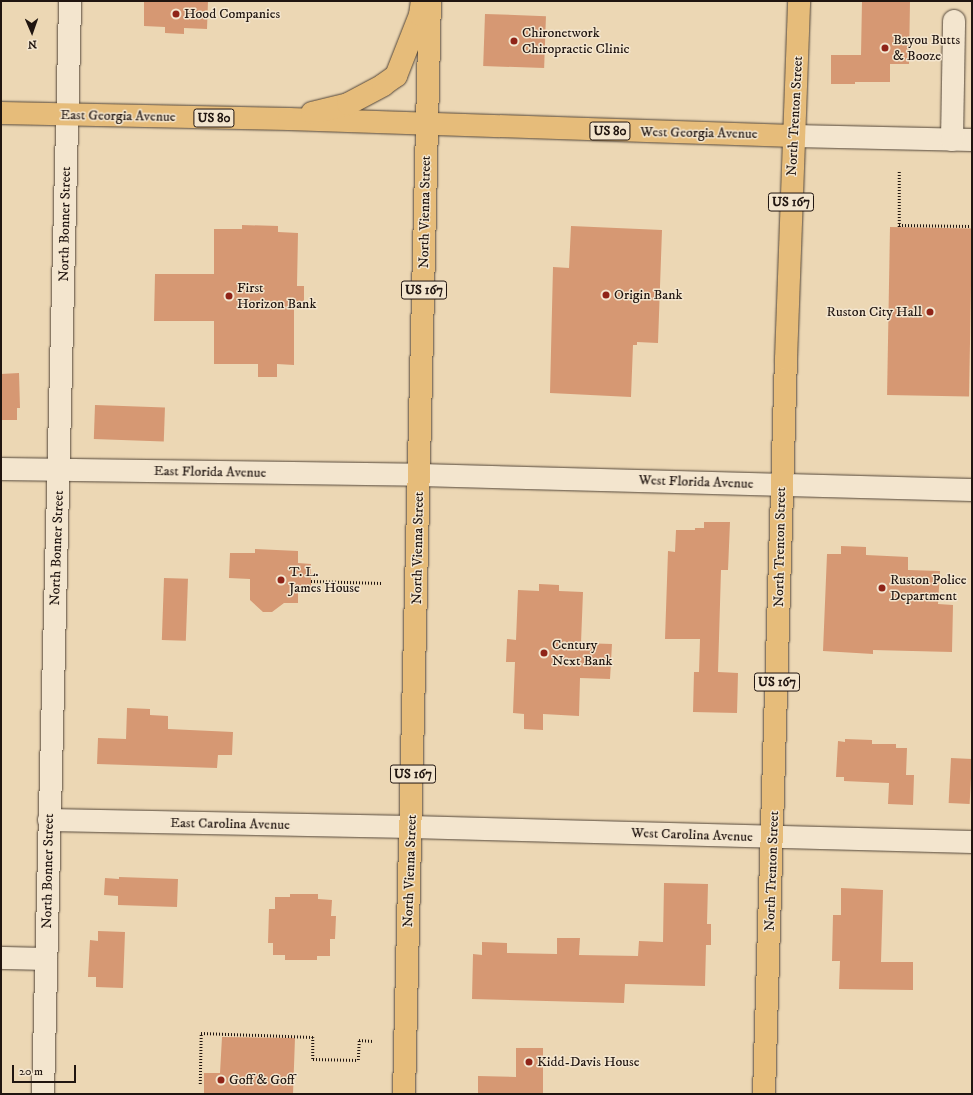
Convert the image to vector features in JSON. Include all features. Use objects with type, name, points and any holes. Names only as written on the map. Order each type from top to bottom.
[{"type":"main road","points":[[289,119],[348,104],[383,85],[396,76],[420,15],[422,1]]},
{"type":"main road","name":"North Vienna Street","points":[[404,1094],[420,475],[430,1]]},
{"type":"main road","name":"North Trenton Street","points":[[764,1094],[773,837],[782,485],[799,1]]},
{"type":"main road","name":"East Georgia Avenue","points":[[1,113],[289,119],[427,125]]},
{"type":"main road","name":"West Georgia Avenue","points":[[427,125],[794,136]]},
{"type":"street","name":"North Bonner Street","points":[[43,1094],[70,1]]},
{"type":"street","points":[[954,21],[962,140]]},
{"type":"street","name":"West Georgia Avenue","points":[[794,136],[962,140]]},
{"type":"street","name":"East Florida Avenue","points":[[1,469],[420,475]]},
{"type":"street","name":"West Florida Avenue","points":[[420,475],[972,490]]},
{"type":"street","name":"East Carolina Avenue","points":[[49,820],[411,827]]},
{"type":"street","name":"West Carolina Avenue","points":[[411,827],[972,842]]},
{"type":"street","points":[[1,958],[46,959]]},
{"type":"path","points":[[899,170],[899,226],[972,226]]},
{"type":"path","points":[[311,581],[382,583]]},
{"type":"path","points":[[200,1084],[200,1033],[314,1037],[313,1059],[358,1060],[359,1040],[373,1040]]},
{"type":"building","name":"Hood Companies","points":[[144,1],[208,1],[207,29],[184,28],[184,34],[165,33],[165,27],[144,26]]},
{"type":"building","points":[[862,1],[910,1],[909,64],[890,64],[890,82],[831,84],[831,55],[861,55]]},
{"type":"building","name":"Chironetwork Chiropractic Clinic","points":[[485,14],[546,16],[544,68],[483,66]]},
{"type":"building","name":"First Horizon Bank","points":[[242,225],[278,226],[278,232],[298,233],[297,286],[304,286],[304,306],[294,306],[294,365],[277,364],[277,377],[258,377],[258,364],[214,364],[214,321],[154,321],[155,274],[214,274],[214,229],[242,229]]},
{"type":"building","name":"Origin Bank","points":[[571,226],[662,230],[658,343],[637,342],[637,345],[633,345],[631,397],[550,393],[553,267],[569,268]]},
{"type":"building","name":"Ruston City Hall","points":[[890,227],[972,228],[969,396],[887,395]]},
{"type":"building","points":[[19,373],[20,408],[17,408],[17,420],[1,420],[1,374]]},
{"type":"building","points":[[95,405],[165,407],[164,441],[94,439]]},
{"type":"building","points":[[704,522],[730,522],[728,570],[721,570],[718,672],[738,673],[737,713],[693,712],[694,672],[699,672],[700,639],[665,639],[668,551],[675,552],[676,530],[695,530],[695,528],[704,528]]},
{"type":"building","name":"Ruston Police Department","points":[[841,546],[866,547],[866,555],[908,557],[908,570],[940,571],[938,604],[953,605],[952,652],[873,650],[873,654],[823,651],[827,554],[841,554]]},
{"type":"building","name":"T. L. James House","points":[[255,549],[298,551],[298,563],[311,564],[311,588],[298,588],[298,603],[284,603],[272,612],[263,612],[250,600],[250,579],[229,578],[230,553],[255,553]]},
{"type":"building","points":[[164,578],[188,579],[186,641],[162,640]]},
{"type":"building","name":"Century Next Bank","points":[[539,584],[559,585],[559,591],[583,592],[581,643],[612,644],[610,679],[580,678],[579,716],[543,714],[543,730],[524,729],[524,714],[513,713],[515,662],[506,662],[507,639],[516,640],[518,590],[539,591]]},
{"type":"building","points":[[127,708],[150,709],[150,715],[168,716],[168,729],[233,732],[232,755],[218,755],[217,768],[97,764],[98,738],[126,739]]},
{"type":"building","points":[[845,739],[872,740],[872,744],[896,744],[896,748],[907,748],[906,775],[914,775],[913,805],[888,804],[889,783],[844,781],[844,777],[836,777],[838,741],[845,742]]},
{"type":"building","points":[[951,758],[972,759],[970,804],[949,803]]},
{"type":"building","points":[[119,877],[178,879],[177,907],[118,905],[118,896],[104,895],[105,878],[119,879]]},
{"type":"building","points":[[664,883],[708,884],[707,924],[711,924],[711,945],[706,945],[705,986],[625,984],[624,1003],[472,999],[473,954],[482,955],[482,942],[507,943],[507,953],[557,954],[557,938],[580,938],[579,955],[638,956],[639,941],[663,942]]},
{"type":"building","points":[[841,888],[883,890],[881,962],[913,962],[913,990],[839,989],[840,961],[832,961],[833,915],[841,915]]},
{"type":"building","points":[[290,894],[318,894],[318,899],[332,900],[331,916],[336,916],[335,939],[330,939],[330,956],[317,956],[317,960],[285,960],[285,955],[273,955],[273,943],[268,943],[269,909],[275,909],[275,897],[290,897]]},
{"type":"building","points":[[98,931],[125,932],[123,988],[96,987],[96,977],[88,977],[90,940],[98,941]]},
{"type":"building","points":[[222,1037],[295,1038],[293,1094],[204,1094],[204,1073],[220,1073]]},
{"type":"building","name":"Kidd-Davis House","points":[[516,1048],[543,1048],[543,1094],[478,1094],[478,1076],[516,1077]]},
{"type":"place","name":"Hood Companies","points":[[176,14]]},
{"type":"place","name":"Chironetwork Chiropractic Clinic","points":[[514,41]]},
{"type":"place","name":"Bayou Butts & Booze","points":[[885,48]]},
{"type":"place","name":"Origin Bank","points":[[606,295]]},
{"type":"place","name":"First Horizon Bank","points":[[229,296]]},
{"type":"place","name":"Ruston City Hall","points":[[930,312]]},
{"type":"place","name":"T. L. James House","points":[[281,580]]},
{"type":"place","name":"Ruston Police Department","points":[[882,588]]},
{"type":"place","name":"Century Next Bank","points":[[544,653]]},
{"type":"place","name":"Kidd-Davis House","points":[[529,1062]]},
{"type":"place","name":"Goff & Goff","points":[[221,1080]]}]
